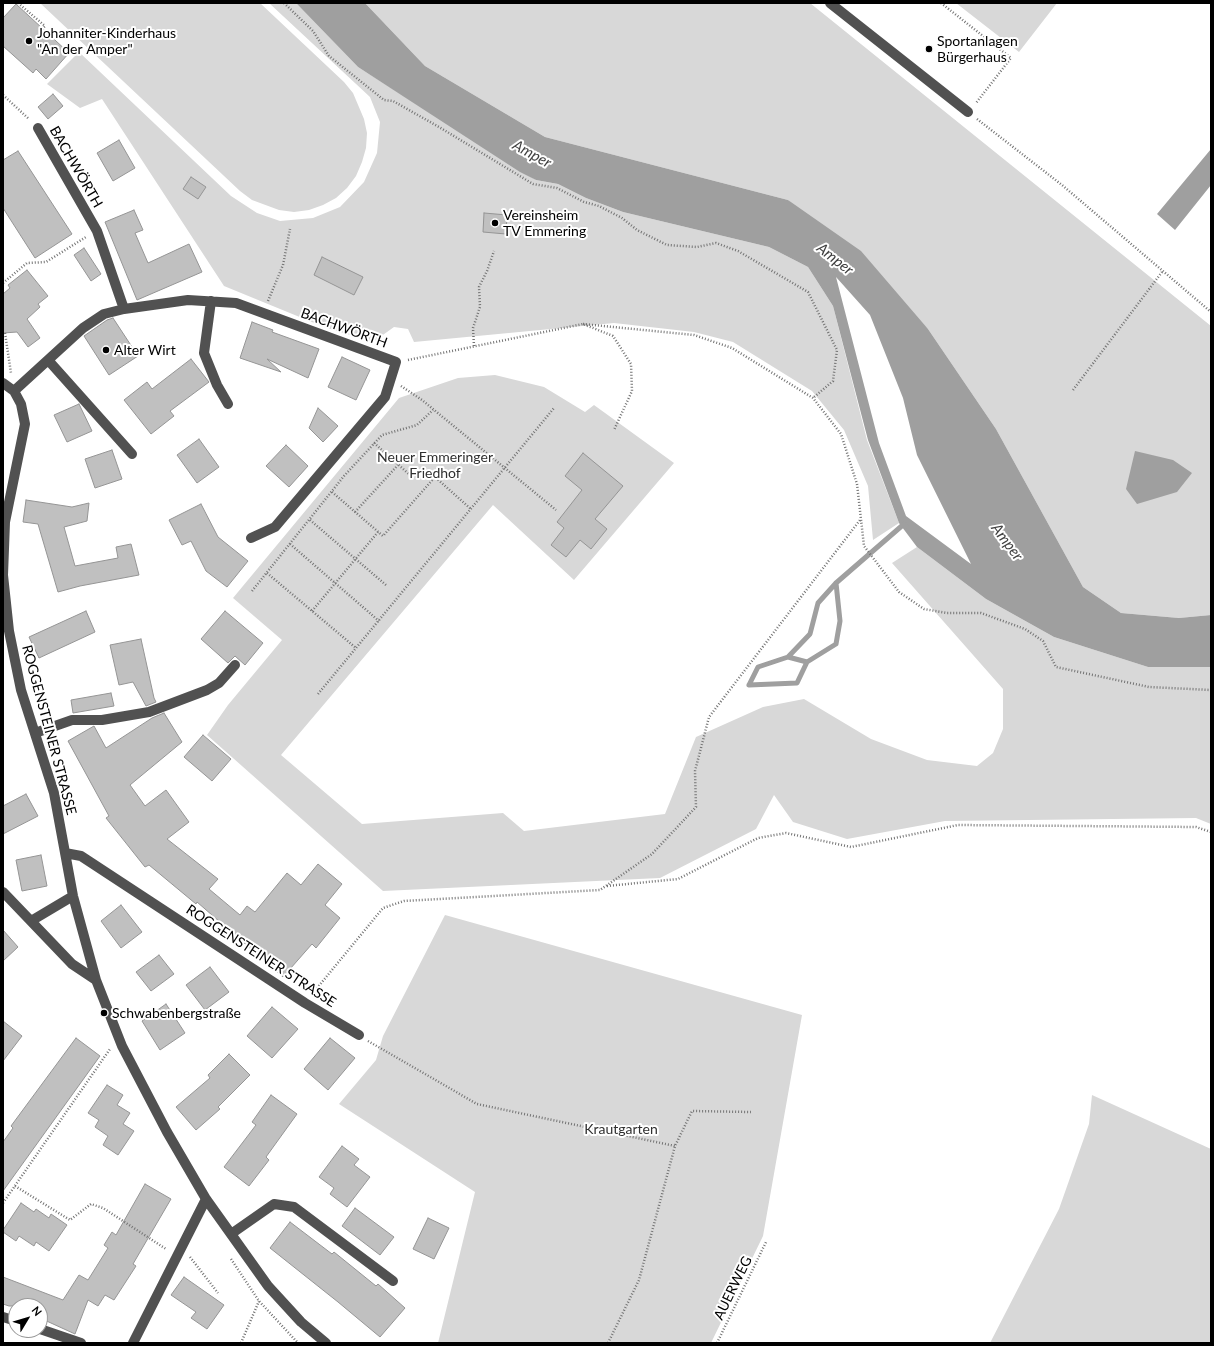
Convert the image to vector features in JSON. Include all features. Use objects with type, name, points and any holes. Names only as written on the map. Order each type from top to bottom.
[{"type":"street","points":[[830,3],[968,112]]},
{"type":"street","name":"BACHWÖRTH","points":[[38,128],[97,231],[124,309]]},
{"type":"street","name":"BACHWÖRTH","points":[[14,391],[83,328],[104,314],[124,309],[188,300],[236,303],[396,362],[384,397],[275,527],[251,538]]},
{"type":"street","points":[[211,301],[204,353],[217,384],[228,404]]},
{"type":"street","points":[[48,360],[132,454]]},
{"type":"street","points":[[3,383],[14,391]]},
{"type":"street","name":"ROGGENSTEINER STRASSE","points":[[14,391],[21,404],[25,424],[4,521],[3,575],[9,631],[21,690],[54,793],[73,896],[96,980],[122,1046],[167,1132],[206,1199],[268,1286],[302,1322],[326,1343]]},
{"type":"street","points":[[35,733],[72,720],[102,720],[149,712],[213,687],[219,683],[234,665]]},
{"type":"street","name":"ROGGENSTEINER STRASSE","points":[[65,853],[81,856],[305,1003],[359,1036]]},
{"type":"street","points":[[3,892],[72,964],[96,980]]},
{"type":"street","points":[[31,921],[73,896]]},
{"type":"street","points":[[133,1343],[206,1199]]},
{"type":"street","points":[[231,1234],[274,1204],[294,1207],[393,1281]]},
{"type":"street","points":[[48,1332],[81,1343]]},
{"type":"path","points":[[18,3],[45,26],[42,29]]},
{"type":"path","points":[[284,3],[313,31],[329,56],[384,100],[393,101],[533,184],[557,188],[584,202],[599,206],[622,218],[637,230],[667,245],[697,247],[716,243],[738,251],[808,292],[837,350],[833,381],[812,398]]},
{"type":"path","points":[[942,3],[1011,58],[968,112],[1062,185],[1162,272],[1211,312]]},
{"type":"path","points":[[3,95],[38,128]]},
{"type":"path","points":[[264,313],[283,265],[290,229]]},
{"type":"path","points":[[3,283],[27,263],[46,262],[66,248],[97,231]]},
{"type":"path","points":[[474,346],[473,328],[480,307],[479,287],[487,271],[494,251]]},
{"type":"path","points":[[1073,390],[1162,272]]},
{"type":"path","points":[[583,324],[613,336],[631,364],[632,391],[614,430]]},
{"type":"path","points":[[396,362],[583,324],[694,335],[732,348],[812,398],[841,434],[856,484],[864,546],[899,592],[924,609],[947,613],[981,613],[1025,629],[1043,641],[1056,668],[1149,687],[1211,690]]},
{"type":"path","points":[[5,333],[14,391]]},
{"type":"path","points":[[391,379],[433,410],[556,510]]},
{"type":"path","points":[[318,694],[554,408]]},
{"type":"path","points":[[252,591],[332,492],[382,435],[417,425],[433,410]]},
{"type":"path","points":[[374,443],[411,476],[434,477],[471,509]]},
{"type":"path","points":[[355,512],[398,465]]},
{"type":"path","points":[[332,492],[383,536],[434,477]]},
{"type":"path","points":[[310,520],[386,585]]},
{"type":"path","points":[[305,1003],[383,908],[404,902],[600,890],[652,854],[696,807],[695,771],[709,717],[860,520]]},
{"type":"path","points":[[312,611],[378,532]]},
{"type":"path","points":[[290,544],[379,620]]},
{"type":"path","points":[[267,573],[356,648]]},
{"type":"path","points":[[606,886],[678,879],[758,838],[786,834],[851,847],[958,825],[1196,827],[1211,832]]},
{"type":"path","points":[[359,1036],[477,1104],[675,1146]]},
{"type":"path","points":[[3,1203],[110,1049],[122,1046]]},
{"type":"path","points":[[608,1343],[639,1280],[675,1146],[692,1111],[751,1112]]},
{"type":"path","points":[[15,1186],[70,1220],[91,1204],[103,1208],[176,1256]]},
{"type":"path","name":"AUERWEG","points":[[717,1343],[766,1242]]},
{"type":"path","points":[[181,1246],[218,1293]]},
{"type":"path","points":[[241,1343],[259,1301],[298,1343]]},
{"type":"green space","points":[[40,3],[260,3],[344,82],[353,93],[364,119],[367,133],[366,148],[356,176],[347,188],[336,198],[309,210],[294,212],[279,210],[252,200],[240,191]]},
{"type":"green space","points":[[269,3],[296,3],[358,67],[536,180],[558,184],[586,198],[623,212],[769,247],[808,267],[833,306],[867,440],[899,523],[873,540],[868,486],[844,430],[812,391],[733,342],[694,332],[614,323],[414,342],[408,329],[394,327],[373,342],[324,327],[224,286],[102,99],[80,108],[47,84],[79,52],[231,196],[257,213],[280,221],[313,218],[340,207],[364,182],[377,153],[380,122],[370,97]]},
{"type":"green space","points":[[365,3],[810,3],[1211,326],[1211,615],[1179,618],[1121,613],[1083,587],[996,429],[928,329],[788,200],[545,137],[425,66]]},
{"type":"green space","points":[[956,3],[1057,3],[1019,52]]},
{"type":"green space","name":"Neuer Emmeringer Friedhof","points":[[495,375],[544,387],[585,412],[594,405],[674,463],[574,580],[493,505],[281,755],[362,824],[503,813],[524,831],[665,814],[696,737],[763,707],[804,699],[871,739],[927,760],[977,766],[993,753],[1003,729],[1003,689],[892,563],[917,547],[986,599],[1054,637],[1148,667],[1211,667],[1211,824],[1196,818],[945,821],[847,839],[793,822],[774,795],[756,829],[660,878],[383,891],[207,735],[228,705],[282,640],[233,598],[399,398],[458,378]]},
{"type":"green space","name":"Krautgarten","points":[[445,915],[802,1015],[763,1236],[711,1343],[438,1343],[475,1192],[339,1104],[376,1060],[383,1036]]},
{"type":"green space","points":[[1092,1095],[1211,1149],[1211,1343],[990,1343],[1059,1209],[1089,1124]]},
{"type":"water","name":"Amper","points":[[296,3],[365,3],[425,66],[545,137],[788,200],[861,251],[928,329],[996,429],[1083,587],[1121,613],[1179,618],[1211,615],[1211,667],[1148,667],[1054,637],[986,599],[917,547],[899,523],[868,440],[833,306],[808,267],[769,247],[623,212],[586,198],[558,184],[536,180],[520,172],[358,67]],"holes":[[[836,277],[870,315],[903,398],[917,455],[971,564],[906,516],[879,443]]]},
{"type":"water","points":[[1211,149],[1211,185],[1175,230],[1157,214]]},
{"type":"water","points":[[1135,451],[1173,460],[1192,473],[1177,492],[1137,504],[1126,489]]},
{"type":"building","name":"Johanniter-Kinderhaus \"An der Amper\"","points":[[16,4],[69,53],[46,79],[36,69],[33,73],[3,46],[3,18]]},
{"type":"building","points":[[53,94],[63,106],[48,119],[38,107]]},
{"type":"building","points":[[119,140],[135,168],[113,181],[97,153]]},
{"type":"building","points":[[18,151],[72,234],[35,258],[3,208],[3,160]]},
{"type":"building","points":[[191,177],[206,187],[198,199],[183,189]]},
{"type":"building","points":[[134,210],[143,230],[135,233],[148,263],[189,244],[202,272],[137,300],[105,222]]},
{"type":"building","name":"Vereinsheim TV Emmering","points":[[484,213],[507,215],[506,234],[483,232]]},
{"type":"building","points":[[84,248],[101,274],[91,281],[74,255]]},
{"type":"building","points":[[322,257],[363,277],[354,295],[314,275]]},
{"type":"building","points":[[27,270],[48,296],[38,304],[40,307],[27,319],[40,338],[28,347],[17,332],[3,333],[3,294],[10,288],[8,285]]},
{"type":"building","points":[[113,318],[138,356],[109,375],[84,336],[107,320]]},
{"type":"building","points":[[252,322],[273,330],[272,332],[319,349],[308,378],[267,359],[281,372],[240,358]]},
{"type":"building","points":[[342,357],[370,370],[356,400],[328,387]]},
{"type":"building","points":[[191,359],[209,382],[170,411],[174,416],[151,434],[124,400],[147,382],[152,389]]},
{"type":"building","points":[[79,404],[92,431],[67,442],[54,415]]},
{"type":"building","points":[[318,408],[338,426],[323,442],[309,428]]},
{"type":"building","points":[[199,439],[219,467],[197,483],[177,455]]},
{"type":"building","points":[[286,445],[308,466],[289,487],[266,466]]},
{"type":"building","points":[[112,450],[122,479],[95,488],[85,459]]},
{"type":"building","points":[[583,453],[623,486],[595,519],[607,529],[591,549],[580,540],[566,557],[551,545],[564,528],[557,522],[582,490],[565,476]]},
{"type":"building","points":[[26,500],[72,507],[89,503],[87,521],[64,527],[75,566],[118,558],[116,547],[131,544],[139,575],[80,586],[58,592],[38,524],[23,522]]},
{"type":"building","points":[[201,504],[218,537],[248,561],[227,587],[206,571],[191,541],[182,545],[169,520]]},
{"type":"building","points":[[86,611],[95,632],[39,658],[29,637]]},
{"type":"building","points":[[225,611],[263,643],[245,665],[235,656],[228,663],[201,639]]},
{"type":"building","points":[[141,639],[156,702],[146,706],[133,682],[119,685],[110,645]]},
{"type":"building","points":[[111,693],[114,706],[73,713],[71,700]]},
{"type":"building","points":[[164,713],[182,742],[130,785],[145,806],[166,790],[189,822],[167,839],[218,879],[209,889],[240,915],[247,906],[255,912],[287,873],[301,885],[318,864],[342,884],[325,905],[340,918],[316,948],[312,944],[283,977],[197,902],[196,904],[149,865],[145,867],[106,818],[109,816],[68,741],[94,726],[106,748],[152,718]]},
{"type":"building","points":[[203,735],[231,759],[212,781],[184,757]]},
{"type":"building","points":[[26,794],[38,816],[3,834],[3,806]]},
{"type":"building","points":[[41,855],[47,886],[22,891],[16,860]]},
{"type":"building","points":[[121,905],[142,932],[121,948],[101,921]]},
{"type":"building","points":[[3,930],[18,947],[3,961]]},
{"type":"building","points":[[159,955],[174,974],[151,991],[136,972]]},
{"type":"building","points":[[210,967],[229,992],[205,1010],[186,985]]},
{"type":"building","points":[[166,1004],[185,1033],[160,1050],[142,1021]]},
{"type":"building","points":[[272,1007],[298,1029],[272,1058],[247,1036]]},
{"type":"building","points":[[3,1021],[22,1036],[3,1061]]},
{"type":"building","points":[[76,1038],[100,1056],[3,1191],[3,1142],[13,1128],[11,1126]]},
{"type":"building","points":[[330,1038],[355,1058],[328,1090],[304,1069]]},
{"type":"building","points":[[229,1054],[250,1075],[218,1107],[220,1109],[196,1130],[176,1107],[210,1078],[208,1075]]},
{"type":"building","points":[[107,1085],[123,1095],[117,1105],[130,1113],[123,1124],[134,1131],[118,1155],[103,1145],[108,1136],[95,1127],[99,1120],[88,1113]]},
{"type":"building","points":[[271,1095],[297,1114],[266,1157],[269,1160],[249,1186],[224,1167],[256,1125],[252,1122]]},
{"type":"building","points":[[342,1146],[359,1159],[354,1165],[370,1177],[347,1207],[330,1194],[334,1188],[319,1177]]},
{"type":"building","points":[[145,1184],[171,1199],[133,1264],[136,1266],[114,1300],[105,1295],[98,1306],[88,1300],[75,1334],[48,1322],[48,1298],[8,1298],[8,1306],[3,1304],[3,1277],[63,1300],[79,1275],[88,1280],[108,1248],[104,1245],[112,1232],[116,1235]]},
{"type":"building","points":[[21,1203],[34,1212],[36,1209],[49,1218],[51,1214],[67,1225],[49,1251],[36,1242],[34,1246],[19,1236],[16,1241],[3,1232]]},
{"type":"building","points":[[355,1208],[394,1237],[380,1255],[342,1226]]},
{"type":"building","points":[[428,1218],[449,1228],[434,1259],[413,1249]]},
{"type":"building","points":[[290,1222],[332,1254],[334,1252],[376,1286],[378,1284],[405,1308],[380,1337],[270,1248]]},
{"type":"building","points":[[184,1277],[224,1305],[207,1329],[191,1318],[196,1312],[171,1295]]},
{"type":"waterway","points":[[749,685],[758,667],[788,657],[810,634],[818,603],[836,583],[904,524],[906,526]]},
{"type":"waterway","points":[[749,685],[797,683],[807,662],[836,644],[840,621],[836,583]]},
{"type":"waterway","points":[[788,657],[807,662]]},
{"type":"place","name":"Johanniter-Kinderhaus \"An der Amper\"","points":[[29,41]]},
{"type":"place","name":"Sportanlagen Bürgerhaus","points":[[929,49]]},
{"type":"place","name":"Vereinsheim TV Emmering","points":[[495,223]]},
{"type":"place","name":"Alter Wirt","points":[[106,350]]},
{"type":"place","name":"Schwabenbergstraße","points":[[104,1013]]}]
